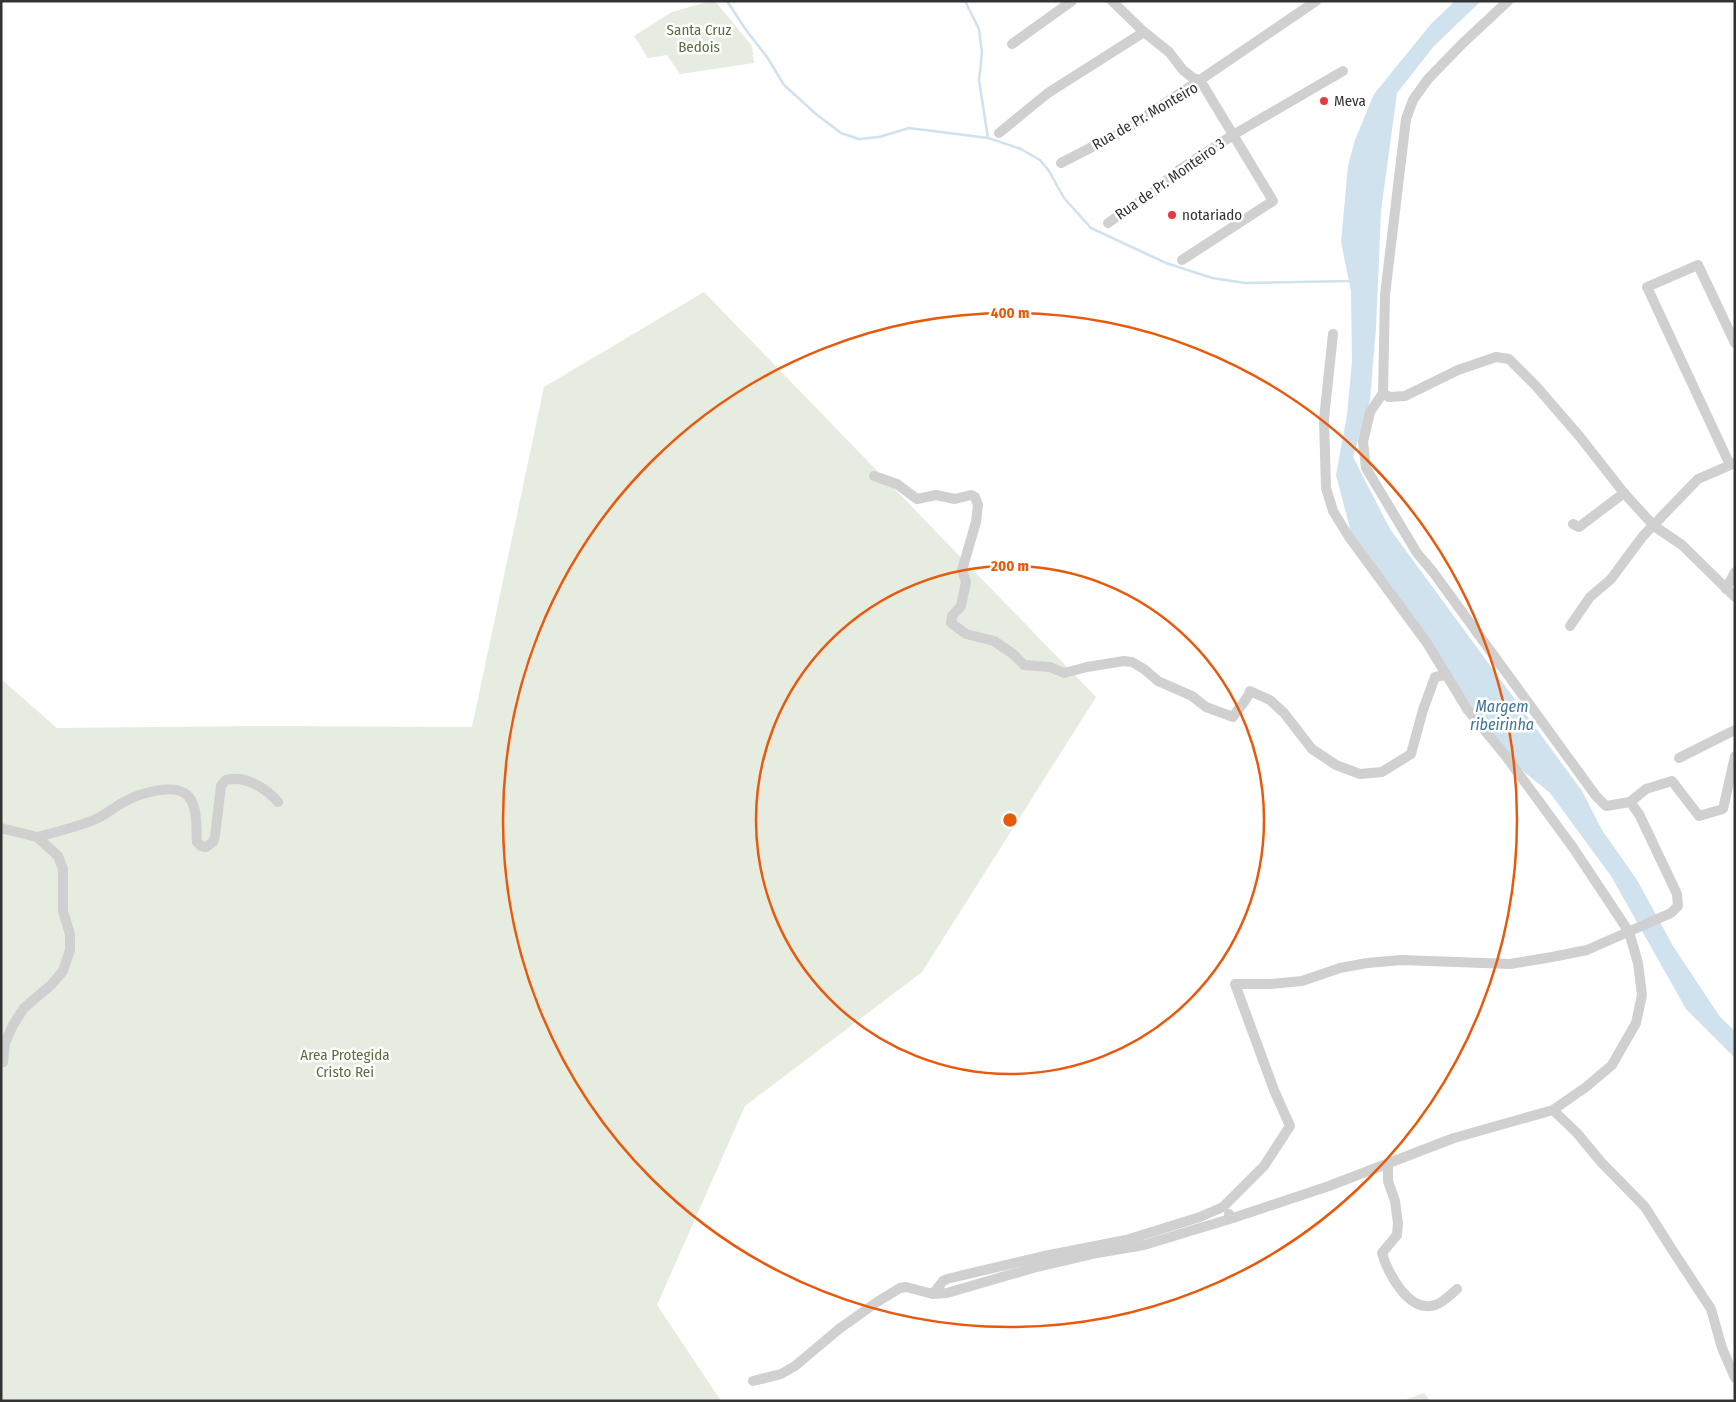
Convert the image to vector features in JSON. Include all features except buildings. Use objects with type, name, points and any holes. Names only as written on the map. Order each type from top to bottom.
[{"type":"street","points":[[1012,44],[1072,1]]},
{"type":"street","points":[[1112,1],[1144,32],[1169,52],[1183,70],[1193,78],[1200,80],[1316,1]]},
{"type":"street","points":[[1508,1],[1428,79],[1413,100],[1406,119],[1384,294],[1383,393],[1370,412],[1363,442],[1366,468],[1417,553],[1433,572],[1596,796],[1606,806],[1630,802],[1646,789],[1672,781],[1699,816],[1723,809],[1735,756]]},
{"type":"street","points":[[999,133],[1048,93],[1144,32]]},
{"type":"street","points":[[1233,135],[1343,71]]},
{"type":"street","name":"Rua de Pr. Monteiro","points":[[1061,163],[1125,130],[1200,80],[1273,201],[1182,260]]},
{"type":"street","name":"Rua de Pr. Monteiro 3","points":[[1108,223],[1153,192],[1176,172],[1233,135]]},
{"type":"street","points":[[1570,626],[1590,597],[1611,579],[1643,536],[1698,479],[1732,464],[1647,287],[1698,265],[1735,343]]},
{"type":"street","points":[[753,1381],[782,1374],[795,1366],[839,1329],[900,1288],[906,1287],[933,1294],[947,1293],[1033,1268],[1097,1253],[1144,1245],[1329,1186],[1454,1138],[1553,1110],[1586,1087],[1612,1065],[1636,1023],[1642,995],[1633,931],[1541,802],[1467,708],[1427,643],[1349,537],[1333,511],[1326,488],[1324,419],[1332,334]]},
{"type":"street","points":[[1383,393],[1389,397],[1404,396],[1458,370],[1496,358],[1509,358],[1536,386],[1580,437],[1624,493],[1654,526],[1682,545],[1735,597]]},
{"type":"street","points":[[874,476],[897,484],[917,499],[936,495],[955,499],[971,495],[975,497],[978,506],[976,522],[962,570],[966,582],[961,606],[952,616],[951,623],[966,634],[994,641],[1013,654],[1024,665],[1050,667],[1064,672],[1096,665],[1124,661],[1132,662],[1158,681],[1192,696],[1206,707],[1234,716],[1241,705],[1248,699],[1250,691],[1270,700],[1284,713],[1312,749],[1336,765],[1360,774],[1382,772],[1411,754],[1423,710],[1435,677],[1446,674]]},
{"type":"street","points":[[1572,524],[1579,527],[1624,493]]},
{"type":"street","points":[[1726,589],[1735,572]]},
{"type":"street","points":[[1679,758],[1735,730]]},
{"type":"street","points":[[37,837],[96,819],[135,796],[174,789],[185,793],[192,802],[197,842],[201,846],[206,847],[213,842],[215,836],[221,786],[226,780],[235,778],[250,782],[270,794],[278,802]]},
{"type":"street","points":[[933,1294],[943,1281],[947,1279],[1044,1256],[1126,1240],[1200,1218],[1223,1207],[1264,1166],[1290,1126],[1274,1090],[1235,984],[1270,984],[1302,981],[1340,968],[1394,960],[1510,964],[1587,950],[1671,913],[1678,906],[1677,894],[1639,814],[1630,802]]},
{"type":"street","points":[[1,828],[37,837],[58,856],[63,869],[63,912],[70,934],[70,950],[63,971],[52,984],[24,1008],[13,1025],[5,1043],[3,1062]]},
{"type":"street","points":[[1553,1110],[1578,1133],[1601,1162],[1646,1207],[1711,1309],[1722,1348],[1735,1378]]},
{"type":"street","points":[[1388,1163],[1388,1181],[1395,1201],[1398,1223],[1397,1235],[1382,1253],[1384,1262],[1400,1290],[1413,1302],[1420,1305],[1433,1306],[1445,1300],[1457,1289]]},
{"type":"street","points":[[1223,1207],[1233,1218]]},
{"type":"green space","name":"Santa Cruz Bedois","points":[[715,1],[752,46],[754,63],[680,74],[667,55],[648,58],[634,36],[672,12]]},
{"type":"green space","name":"Area Protegida Cristo Rei","points":[[704,292],[1096,697],[922,972],[745,1106],[657,1305],[721,1401],[1,1401],[1,679],[57,728],[472,727],[544,387]]},
{"type":"green space","points":[[1424,1393],[1430,1401],[1402,1401]]},
{"type":"water","name":"Margem ribeirinha","points":[[1455,1],[1481,1],[1434,46],[1397,93],[1381,211],[1376,328],[1370,400],[1353,457],[1390,529],[1582,791],[1602,830],[1637,880],[1673,946],[1720,1017],[1735,1031],[1735,1058],[1686,1009],[1611,876],[1550,793],[1522,770],[1487,730],[1351,532],[1336,475],[1347,415],[1352,361],[1351,291],[1341,242],[1348,166],[1355,140],[1374,94],[1431,24]]},
{"type":"waterway","points":[[727,1],[767,57],[784,85],[816,114],[841,133],[859,139],[879,137],[909,128],[988,138],[1021,149],[1040,160],[1049,171],[1064,198],[1091,228],[1166,263],[1212,278],[1245,283],[1351,281]]},
{"type":"waterway","points":[[965,1],[979,29],[982,53],[979,80],[988,138]]},
{"type":"place","name":"Meva","points":[[1324,101]]},
{"type":"place","name":"notariado","points":[[1172,215]]}]
